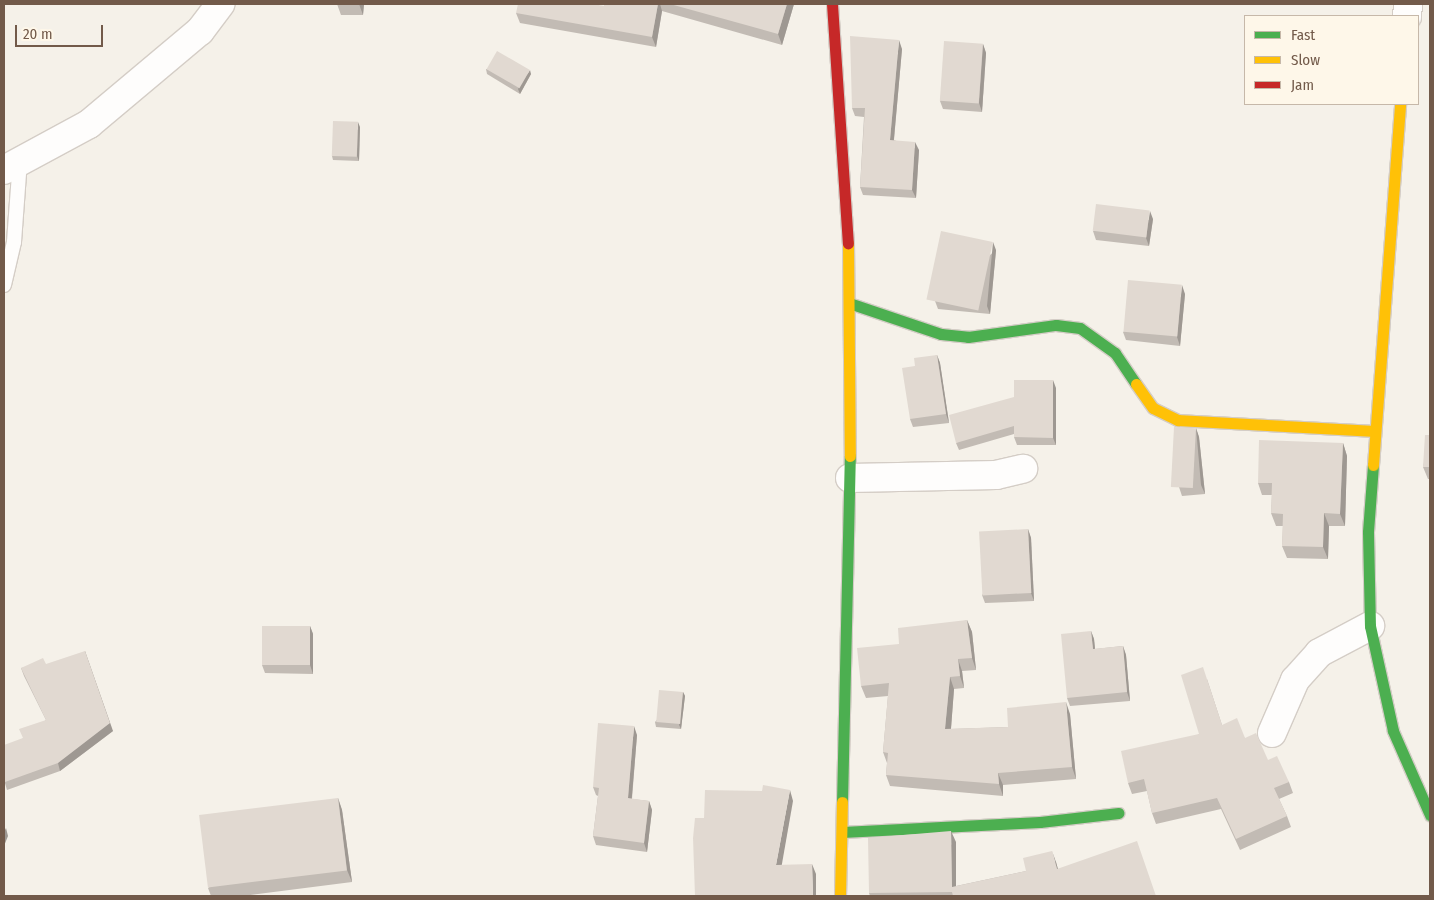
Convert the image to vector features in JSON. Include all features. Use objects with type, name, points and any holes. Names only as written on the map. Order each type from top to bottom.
[{"type":"street","points":[[12,166],[89,124],[200,31],[220,4]]},
{"type":"street","points":[[832,4],[849,303],[850,478],[840,896]]},
{"type":"street","points":[[1400,105],[1374,431],[1368,532],[1370,626],[1393,731],[1428,803]]},
{"type":"street","points":[[849,303],[941,334],[968,337],[1056,325],[1080,328],[1115,353],[1153,408],[1178,420],[1374,431]]},
{"type":"street","points":[[850,478],[996,475],[1023,469]]},
{"type":"street","points":[[1272,733],[1295,680],[1307,666],[1319,653],[1370,626]]},
{"type":"street","points":[[842,832],[1030,823],[1118,813]]},
{"type":"lane","points":[[4,285],[14,242],[12,166]]},
{"type":"building","points":[[518,4],[593,4],[604,6],[604,4],[658,4],[652,37],[516,13]]},
{"type":"building","points":[[670,4],[787,4],[778,34]]},
{"type":"building","points":[[850,36],[899,40],[890,140],[915,142],[912,190],[860,187],[865,108],[852,108]]},
{"type":"building","points":[[944,41],[983,44],[979,104],[940,101]]},
{"type":"building","points":[[497,51],[530,70],[519,88],[486,69]]},
{"type":"building","points":[[333,121],[358,122],[357,157],[332,156]]},
{"type":"building","points":[[1096,204],[1150,211],[1146,237],[1093,231]]},
{"type":"building","points":[[941,231],[993,242],[978,310],[926,299]]},
{"type":"building","points":[[1128,280],[1182,285],[1177,337],[1123,332]]},
{"type":"building","points":[[937,355],[946,414],[910,419],[902,368],[915,366],[914,358]]},
{"type":"building","points":[[1014,380],[1053,380],[1053,438],[1014,437],[1014,426],[956,443],[949,415],[1014,397]]},
{"type":"building","points":[[1174,427],[1196,428],[1193,488],[1171,487]]},
{"type":"building","points":[[1425,435],[1430,435],[1430,467],[1423,467]]},
{"type":"building","points":[[1259,440],[1343,443],[1340,514],[1324,513],[1323,547],[1282,546],[1283,514],[1271,513],[1272,483],[1258,483]]},
{"type":"building","points":[[1028,529],[1031,593],[982,595],[979,532]]},
{"type":"building","points":[[967,620],[972,658],[958,659],[960,676],[950,677],[945,729],[1008,727],[1007,708],[1066,702],[1072,767],[998,773],[999,784],[886,775],[888,753],[883,752],[889,683],[861,686],[857,648],[899,644],[898,628]]},
{"type":"building","points":[[262,626],[310,626],[310,665],[262,665]]},
{"type":"building","points":[[1091,631],[1093,649],[1123,646],[1127,692],[1067,698],[1061,634]]},
{"type":"building","points":[[85,651],[110,723],[58,763],[5,782],[4,745],[23,738],[19,729],[46,720],[21,668],[43,658],[46,664]]},
{"type":"building","points":[[1203,667],[1222,725],[1237,718],[1245,738],[1256,733],[1268,760],[1277,756],[1289,782],[1274,788],[1287,816],[1236,839],[1217,798],[1152,813],[1144,779],[1128,783],[1121,751],[1199,734],[1181,675]]},
{"type":"building","points":[[659,690],[683,692],[680,724],[656,722]]},
{"type":"building","points":[[598,723],[634,726],[628,798],[649,801],[644,843],[593,836],[599,788],[593,787]]},
{"type":"building","points":[[763,785],[790,790],[776,865],[812,864],[813,896],[695,896],[693,838],[695,818],[704,818],[705,790],[762,791]]},
{"type":"building","points":[[338,798],[347,870],[208,888],[199,815]]},
{"type":"building","points":[[951,831],[952,887],[1026,871],[1023,858],[1052,851],[1057,869],[1137,841],[1156,896],[953,896],[952,892],[869,893],[868,838]]},
{"type":"traffic: fast","points":[[849,303],[941,334],[968,337],[1056,325],[1080,328],[1115,353],[1136,384]]},
{"type":"traffic: fast","points":[[842,802],[850,456]]},
{"type":"traffic: fast","points":[[1373,465],[1368,532],[1370,626],[1393,731],[1430,815]]},
{"type":"traffic: fast","points":[[842,832],[1040,822],[1118,813]]},
{"type":"traffic: slow","points":[[1373,465],[1400,105]]},
{"type":"traffic: slow","points":[[848,243],[850,456]]},
{"type":"traffic: slow","points":[[1136,384],[1153,408],[1178,420],[1374,431]]},
{"type":"traffic: slow","points":[[840,896],[842,802]]},
{"type":"traffic: jam","points":[[832,4],[848,243]]}]
